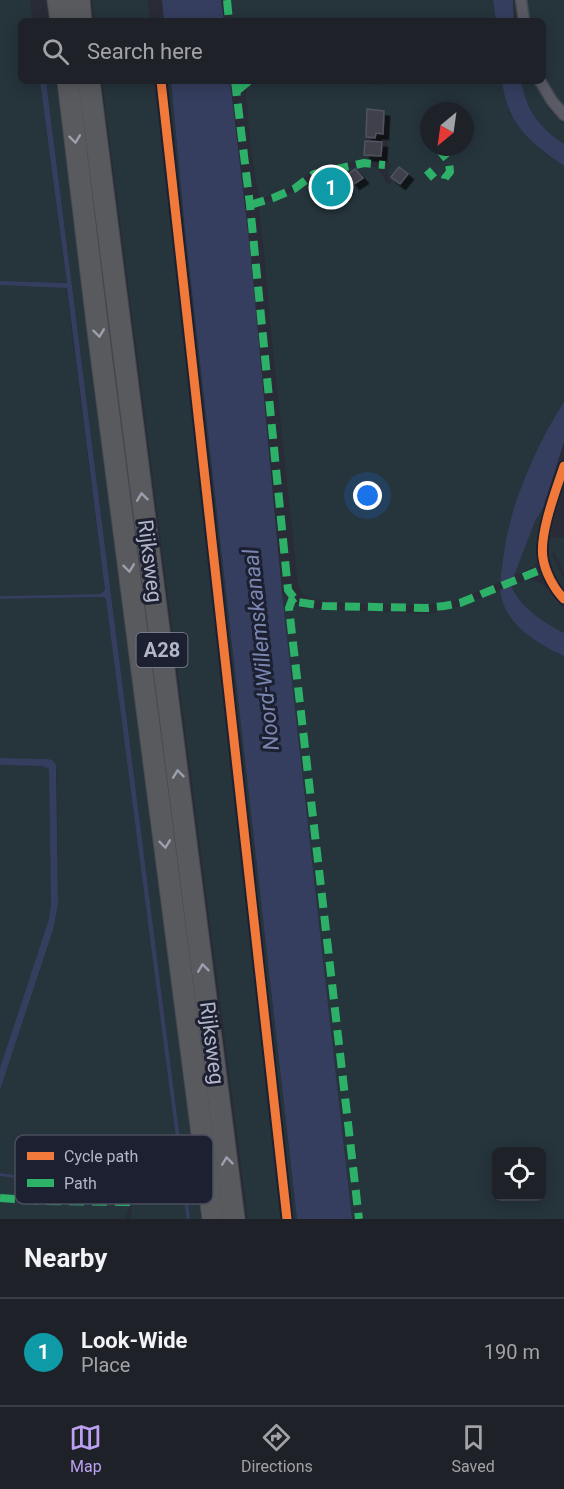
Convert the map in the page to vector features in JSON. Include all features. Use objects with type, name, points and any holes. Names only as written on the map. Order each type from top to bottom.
[{"type":"highway","points":[[58,0],[61,18]]},
{"type":"highway","points":[[79,0],[81,18]]},
{"type":"highway","name":"Rijksweg","points":[[68,84],[202,1135]]},
{"type":"highway","name":"Rijksweg","points":[[89,84],[234,1219]]},
{"type":"highway","name":"Rijksweg","points":[[211,1204],[213,1219]]},
{"type":"street","points":[[521,0],[524,18]]},
{"type":"street","points":[[542,84],[564,115]]},
{"type":"street","points":[[564,466],[547,521],[542,551],[545,568],[552,583],[564,599]]},
{"type":"shaded area","points":[[0,0],[30,0],[33,18],[18,18],[18,84],[40,84],[67,283],[0,281]]},
{"type":"shaded area","points":[[92,0],[148,0],[150,18],[95,18]]},
{"type":"shaded area","points":[[229,0],[493,0],[496,18],[231,18]]},
{"type":"shaded area","points":[[524,0],[564,0],[564,113],[546,84],[546,18],[527,18]]},
{"type":"shaded area","points":[[46,84],[57,84],[191,1135],[179,1135]]},
{"type":"shaded area","points":[[102,84],[157,84],[284,1219],[248,1219]]},
{"type":"shaded area","points":[[165,84],[171,84],[185,230],[297,1219],[290,1219]]},
{"type":"shaded area","points":[[250,84],[502,84],[510,114],[543,152],[564,166],[564,402],[543,440],[518,497],[507,534],[500,582],[455,601],[422,606],[343,603],[310,599],[303,594],[298,585],[259,210],[266,203],[296,191],[315,177],[346,168],[371,166],[381,173],[386,183],[390,185],[392,182],[388,171],[392,165],[386,160],[388,135],[376,134],[375,138],[366,137],[365,140],[382,142],[381,160],[365,159],[312,172],[290,188],[260,198],[255,178],[246,91]]},
{"type":"shaded area","points":[[522,84],[536,84],[548,109],[564,124],[564,144],[541,125],[531,110]]},
{"type":"shaded area","points":[[0,285],[66,287],[105,590],[100,594],[0,596]]},
{"type":"shaded area","points":[[543,508],[537,563],[534,567],[514,576],[535,521]]},
{"type":"shaded area","points":[[564,538],[564,573],[554,551],[552,555],[564,580],[564,597],[553,580],[545,546],[548,539]]},
{"type":"shaded area","points":[[529,579],[544,586],[564,608],[564,633],[533,614],[515,594],[511,586]]},
{"type":"shaded area","points":[[500,590],[505,608],[514,622],[535,639],[564,656],[564,1219],[352,1219],[282,593],[294,605],[302,608],[427,614],[455,607]]},
{"type":"shaded area","points":[[103,597],[107,602],[176,1135],[15,1135],[15,1175],[0,1173],[0,1090],[53,930],[58,904],[57,771],[56,765],[48,759],[0,758],[0,599]]},
{"type":"shaded area","points":[[0,765],[49,768],[51,905],[49,919],[0,1068]]},
{"type":"shaded area","points":[[0,1176],[15,1178],[15,1204],[184,1204],[187,1219],[130,1219],[132,1208],[130,1206],[125,1219],[0,1219]]},
{"type":"shaded area","points":[[188,1204],[200,1204],[202,1219],[190,1219]]},
{"type":"water","points":[[162,0],[221,0],[224,18],[164,18]]},
{"type":"water","points":[[493,0],[513,0],[514,18],[496,18]]},
{"type":"water","points":[[40,84],[46,84],[179,1135],[176,1135],[106,599],[103,597],[0,599],[0,596],[100,594],[105,590],[67,288],[0,285],[0,281],[67,283]]},
{"type":"water","name":"Noord-Willemskanaal","points":[[171,84],[230,84],[251,258],[282,593],[352,1219],[297,1219],[185,230]]},
{"type":"water","points":[[503,84],[522,84],[535,117],[564,144],[564,166],[522,131],[509,109]]},
{"type":"water","points":[[564,402],[564,442],[543,508],[535,521],[514,576],[500,582],[507,535],[516,501],[546,432]]},
{"type":"water","points":[[511,586],[533,614],[564,633],[564,656],[535,640],[514,622],[505,608],[500,590]]},
{"type":"water","points":[[0,758],[48,759],[56,765],[58,904],[53,930],[0,1090],[0,1068],[49,919],[51,905],[49,769],[42,766],[0,765]]},
{"type":"water","points":[[0,1173],[15,1175],[15,1178],[0,1176]]},
{"type":"water","points":[[184,1204],[188,1204],[190,1219],[187,1219]]},
{"type":"building","points":[[367,109],[384,111],[383,134],[376,133],[375,138],[366,137]]},
{"type":"building","points":[[365,141],[382,142],[381,156],[364,155]]},
{"type":"building","points":[[399,167],[408,174],[400,184],[391,177]]},
{"type":"building","points":[[355,169],[363,178],[354,184],[347,175]]},
{"type":"building","points":[[346,179],[347,189],[316,194],[314,184]]},
{"type":"marked path","points":[[227,0],[229,18]]},
{"type":"marked path","points":[[235,84],[250,205],[288,590],[297,602],[324,606],[426,608],[460,603],[545,568]]},
{"type":"marked path","points":[[237,91],[245,84]]},
{"type":"marked path","points":[[444,156],[449,162],[450,172],[444,184]]},
{"type":"marked path","points":[[250,205],[294,189],[314,174],[364,163],[385,165]]},
{"type":"marked path","points":[[427,170],[434,178]]},
{"type":"marked path","points":[[295,598],[289,608],[359,1219]]},
{"type":"marked path","points":[[0,1198],[15,1199]]},
{"type":"cycle path","points":[[161,84],[287,1219]]},
{"type":"cycle path","points":[[564,466],[549,512],[542,548],[548,574],[564,599]]},
{"type":"place","name":"Look-Wide","points":[[331,187]]}]
